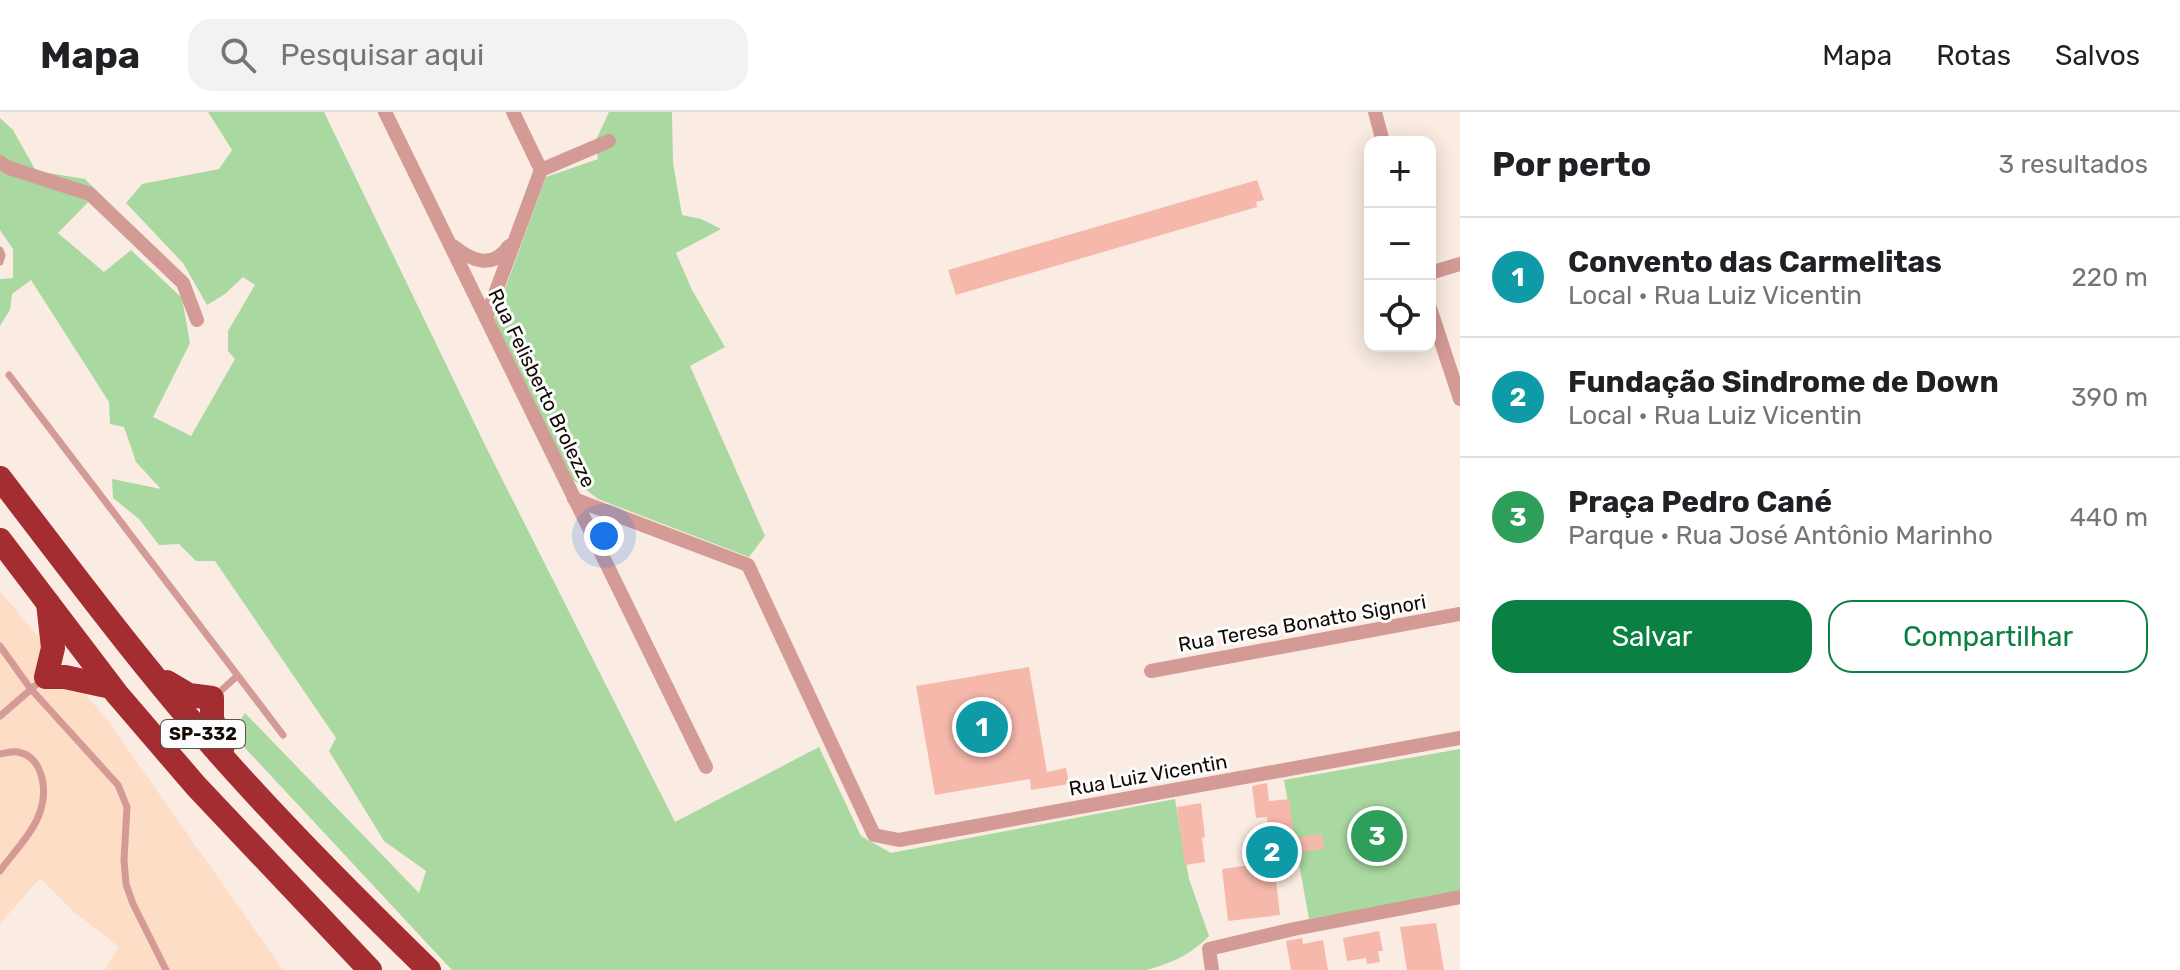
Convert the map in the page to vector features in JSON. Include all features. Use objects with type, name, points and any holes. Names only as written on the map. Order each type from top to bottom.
[{"type":"highway","name":"SP-332","points":[[0,478],[232,768],[365,908],[429,970]]},
{"type":"highway","name":"SP-332","points":[[0,540],[111,687],[196,786],[370,970]]},
{"type":"highway","points":[[38,682],[53,648],[48,603]]},
{"type":"highway","points":[[152,671],[189,695],[212,698],[212,719],[232,768]]},
{"type":"highway","points":[[38,682],[65,677],[111,687]]},
{"type":"street","name":"Rua Felisberto Brolezze","points":[[385,112],[706,767]]},
{"type":"street","points":[[486,318],[541,170],[513,112]]},
{"type":"street","points":[[1375,112],[1381,136]]},
{"type":"street","points":[[541,170],[609,141]]},
{"type":"street","points":[[0,162],[9,168],[90,194],[183,283],[197,320]]},
{"type":"street","points":[[449,243],[471,260],[488,262],[503,255],[516,237]]},
{"type":"street","points":[[1436,271],[1460,264]]},
{"type":"street","points":[[1436,326],[1460,399]]},
{"type":"street","name":"Rua Luiz Vicentin","points":[[574,499],[748,565],[874,835],[899,840],[1460,738]]},
{"type":"street","name":"Rua Teresa Bonatto Signori","points":[[1151,671],[1460,614]]},
{"type":"street","points":[[1212,970],[1209,949],[1460,897]]},
{"type":"lane","points":[[0,250],[0,262]]},
{"type":"lane","points":[[9,375],[283,735]]},
{"type":"lane","points":[[0,646],[38,682],[118,785],[127,807],[126,884],[166,970]]},
{"type":"lane","points":[[212,698],[236,677]]},
{"type":"lane","points":[[0,716],[38,682]]},
{"type":"lane","points":[[0,754],[17,752],[33,759],[41,773],[43,789],[41,809],[35,823],[0,871]]},
{"type":"shaded area","points":[[0,591],[108,721],[283,970],[104,970],[119,947],[74,912],[40,878],[0,924]]},
{"type":"green space","points":[[208,112],[324,112],[487,449],[675,822],[819,747],[861,836],[891,853],[1175,799],[1189,879],[1209,936],[1180,958],[1146,970],[452,970],[232,734],[245,713],[419,893],[426,871],[384,841],[329,751],[336,738],[215,561],[196,561],[179,544],[159,545],[139,519],[113,498],[112,479],[161,489],[136,462],[124,427],[110,424],[109,402],[31,280],[12,294],[10,310],[0,326],[0,279],[13,278],[13,249],[0,230],[0,118],[13,130],[36,171],[85,179],[98,192],[58,233],[104,272],[131,250],[182,298],[190,343],[153,417],[191,436],[235,359],[228,351],[228,331],[255,285],[243,277],[207,305],[183,263],[126,203],[142,184],[219,169],[232,150]]},
{"type":"green space","points":[[609,112],[672,112],[673,163],[682,215],[701,219],[721,229],[676,253],[692,290],[725,347],[690,366],[765,536],[749,557],[598,499],[572,479],[494,319],[546,177],[598,159],[595,142]]},
{"type":"green space","points":[[1460,749],[1460,892],[1309,919],[1284,780]]},
{"type":"building","points":[[1257,180],[1264,200],[1256,202],[1257,207],[956,295],[948,270]]},
{"type":"building","points":[[1029,667],[1047,772],[1066,768],[1069,784],[1031,790],[1030,779],[935,795],[916,686]]},
{"type":"building","points":[[1267,783],[1269,801],[1289,799],[1294,838],[1322,834],[1324,849],[1295,852],[1296,861],[1274,864],[1280,915],[1228,921],[1222,869],[1251,865],[1248,843],[1269,841],[1267,817],[1256,818],[1252,786]]},
{"type":"building","points":[[1201,803],[1205,862],[1185,865],[1177,807]]},
{"type":"building","points":[[1436,923],[1444,970],[1407,970],[1400,927]]},
{"type":"building","points":[[1379,931],[1383,951],[1378,951],[1380,962],[1367,964],[1366,958],[1347,961],[1343,938]]},
{"type":"building","points":[[1302,938],[1303,944],[1323,940],[1328,970],[1291,970],[1286,941]]},
{"type":"place","name":"Convento das Carmelitas","points":[[982,727]]},
{"type":"place","name":"Praça Pedro Cané","points":[[1377,836]]},
{"type":"place","name":"Fundação Sindrome de Down","points":[[1272,852]]}]
